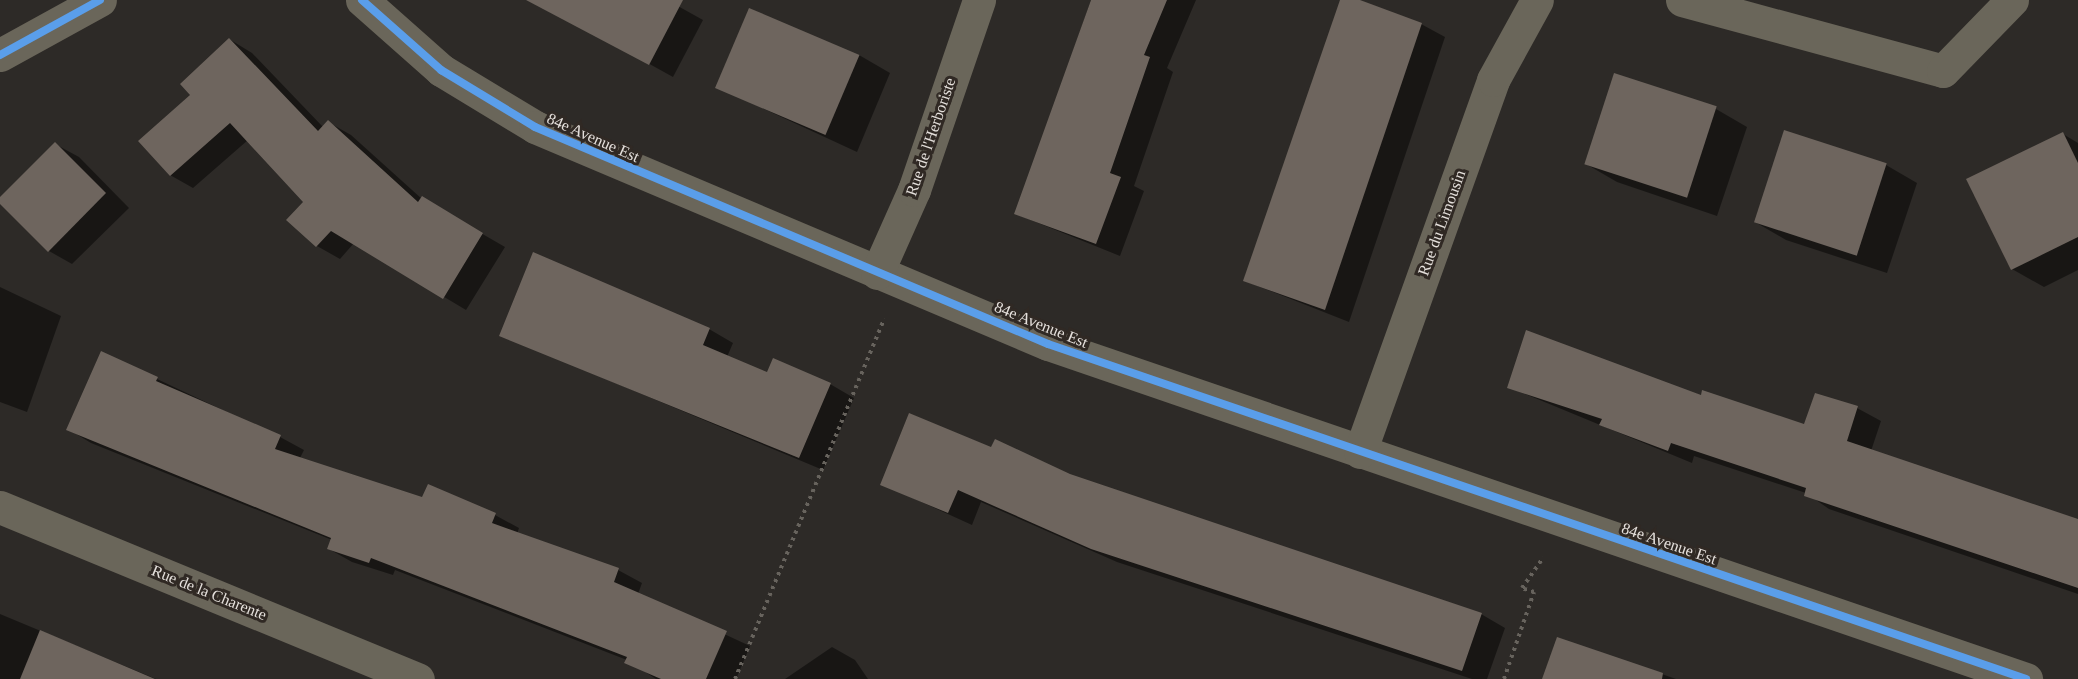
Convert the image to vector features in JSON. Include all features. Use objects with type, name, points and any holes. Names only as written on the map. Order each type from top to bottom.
[{"type":"street","points":[[0,55],[100,0]]},
{"type":"street","name":"84e Avenue Est","points":[[362,0],[412,48],[503,111],[877,273],[1106,366],[2026,679]]},
{"type":"street","name":"Rue de l'Herboriste","points":[[877,273],[914,189],[979,0]]},
{"type":"street","name":"Rue du Limousin","points":[[1360,452],[1493,80],[1537,0]]},
{"type":"street","points":[[1682,0],[1943,72],[2012,0]]},
{"type":"street","name":"Rue de la Charente","points":[[0,507],[418,679]]},
{"type":"path","points":[[735,679],[885,318]]},
{"type":"path","points":[[1504,679],[1534,592],[1522,588],[1543,558]]},
{"type":"building","points":[[526,0],[683,0],[649,65]]},
{"type":"building","points":[[1091,0],[1167,0],[1144,55],[1150,57],[1110,173],[1121,177],[1096,244],[1014,214]]},
{"type":"building","points":[[1340,0],[1360,0],[1422,23],[1325,310],[1243,281]]},
{"type":"building","points":[[749,8],[859,55],[825,135],[715,88]]},
{"type":"building","points":[[229,38],[318,131],[328,120],[418,202],[422,196],[483,233],[443,299],[331,231],[316,247],[286,220],[303,202],[230,123],[170,176],[138,141],[190,95],[180,84]]},
{"type":"building","points":[[1614,73],[1717,106],[1687,198],[1584,164]]},
{"type":"building","points":[[1784,130],[1887,163],[1857,256],[1754,222]]},
{"type":"building","points":[[2063,132],[2078,163],[2078,237],[2011,270],[1966,179]]},
{"type":"building","points":[[55,142],[106,193],[48,252],[0,204],[0,197]]},
{"type":"building","points":[[533,252],[710,328],[703,345],[767,372],[773,358],[831,383],[799,458],[499,336]]},
{"type":"building","points":[[1526,330],[1701,395],[1702,390],[1804,424],[1815,393],[1858,406],[1847,441],[2078,519],[2078,588],[1804,496],[1806,488],[1671,443],[1668,451],[1599,425],[1602,419],[1507,388]]},
{"type":"building","points":[[101,351],[158,377],[156,381],[281,435],[275,449],[422,497],[428,484],[496,513],[492,523],[619,568],[614,582],[727,631],[706,679],[661,679],[624,663],[627,657],[371,558],[369,563],[327,549],[331,538],[66,430]]},
{"type":"building","points":[[909,413],[991,447],[995,439],[1070,474],[1482,613],[1462,671],[1091,549],[958,490],[948,513],[880,485]]},
{"type":"building","points":[[40,630],[155,679],[20,679]]},
{"type":"building","points":[[1557,637],[1663,673],[1662,679],[1542,679]]},
{"type":"cycle path","points":[[0,55],[100,0]]},
{"type":"cycle path","points":[[362,0],[441,70],[535,127],[1048,344],[2026,679]]}]
